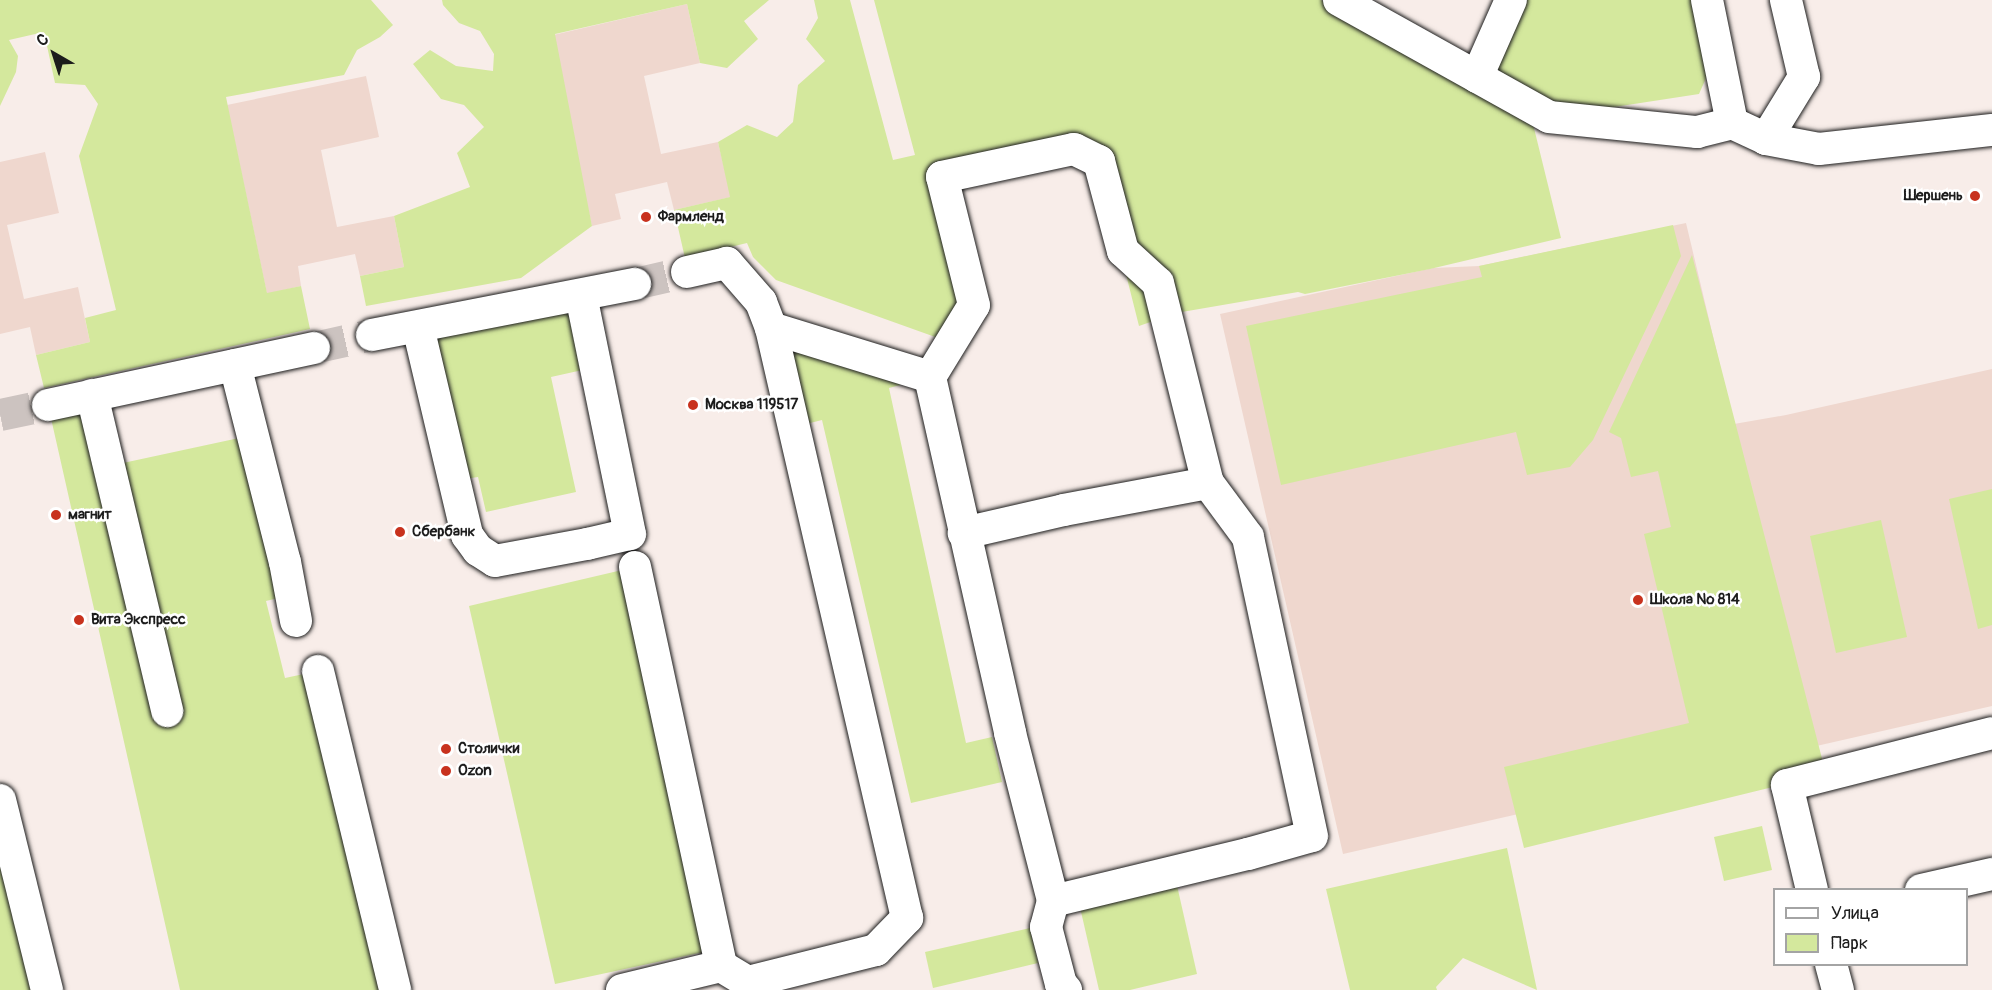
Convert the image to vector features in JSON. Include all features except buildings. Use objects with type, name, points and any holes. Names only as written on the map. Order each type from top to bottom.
[{"type":"lane","points":[[1339,0],[1549,117],[1697,132],[1732,123],[1766,139],[1819,149],[1992,130]]},
{"type":"lane","points":[[1477,77],[1511,0]]},
{"type":"lane","points":[[1707,0],[1732,123]]},
{"type":"lane","points":[[1766,139],[1804,77],[1786,0]]},
{"type":"lane","points":[[1053,902],[1312,836],[1248,537],[1208,483],[1158,283],[1123,251],[1099,161],[1074,149],[942,177],[974,305],[930,377],[1010,733],[1053,902],[1046,927],[1061,984],[1066,990]]},
{"type":"lane","points":[[635,567],[721,966],[749,986],[876,950],[907,918],[771,327],[761,302],[727,263],[687,272]]},
{"type":"lane","points":[[372,335],[635,284]]},
{"type":"lane","points":[[418,327],[467,536],[478,550],[495,561],[587,544],[630,534],[581,296]]},
{"type":"lane","points":[[771,327],[930,377]]},
{"type":"lane","points":[[48,405],[314,348]]},
{"type":"lane","points":[[235,365],[285,561],[296,621]]},
{"type":"lane","points":[[92,395],[167,711]]},
{"type":"lane","points":[[964,533],[1064,510],[1208,483]]},
{"type":"lane","points":[[318,671],[395,990]]},
{"type":"lane","points":[[1812,888],[1787,785],[1992,733]]},
{"type":"lane","points":[[0,800],[47,990]]},
{"type":"lane","points":[[1930,888],[1992,874]]},
{"type":"lane","points":[[622,990],[721,966]]},
{"type":"lane","points":[[1832,966],[1838,990]]},
{"type":"shaded area","points":[[687,4],[700,63],[644,76],[661,154],[718,142],[731,197],[674,210],[667,182],[615,194],[621,219],[592,226],[549,36]]},
{"type":"shaded area","points":[[366,76],[379,137],[321,150],[337,227],[394,216],[404,267],[360,276],[355,254],[298,266],[301,286],[267,294],[227,105]]},
{"type":"shaded area","points":[[45,152],[59,213],[7,225],[24,299],[78,287],[90,342],[36,355],[30,327],[0,334],[0,162]]},
{"type":"shaded area","name":"Школа № 814","points":[[1686,223],[1734,424],[1786,415],[1992,369],[1992,706],[1343,854],[1220,314],[1433,268],[1479,266]]},
{"type":"green space","points":[[0,0],[371,0],[393,25],[380,37],[357,50],[344,75],[226,97],[267,293],[301,286],[310,329],[44,388],[36,355],[90,342],[85,318],[116,310],[79,156],[98,104],[85,85],[55,83],[44,32],[9,40],[18,56],[16,72],[0,106]]},
{"type":"green space","points":[[442,0],[769,0],[744,21],[758,39],[727,68],[700,63],[687,4],[555,34],[592,226],[521,278],[366,306],[360,276],[404,267],[394,216],[470,187],[457,153],[484,127],[464,105],[441,99],[413,64],[430,50],[456,66],[493,71],[494,54],[480,31],[459,23],[443,5]]},
{"type":"green space","points":[[814,0],[850,0],[893,160],[915,155],[874,0],[1321,0],[1533,124],[1561,238],[1430,269],[1305,294],[1298,292],[1176,313],[1139,326],[1098,163],[942,177],[974,305],[952,343],[776,280],[753,257],[747,243],[685,258],[674,210],[730,197],[718,142],[747,125],[777,137],[793,122],[798,85],[825,61],[806,39],[818,18]]},
{"type":"green space","points":[[1511,0],[1707,0],[1718,51],[1699,94],[1549,117],[1477,77]]},
{"type":"green space","points":[[1673,225],[1681,256],[1593,440],[1570,467],[1527,475],[1516,432],[1281,485],[1246,326],[1482,277],[1479,266]]},
{"type":"green space","points":[[1692,255],[1826,774],[1524,848],[1504,767],[1689,723],[1644,534],[1671,527],[1658,471],[1631,477],[1621,438],[1609,432]]},
{"type":"green space","points":[[581,296],[596,367],[551,377],[576,492],[486,512],[478,477],[465,479],[432,324]]},
{"type":"green space","points":[[771,328],[930,377],[889,388],[966,743],[992,737],[1002,782],[911,803],[822,420],[794,427]]},
{"type":"green space","points":[[92,395],[109,466],[253,435],[291,595],[266,601],[285,678],[318,671],[395,990],[180,990],[48,405]]},
{"type":"green space","points":[[1992,489],[1992,625],[1978,629],[1949,499]]},
{"type":"green space","points":[[1881,520],[1907,637],[1836,653],[1810,536]]},
{"type":"green space","points":[[635,567],[718,949],[555,984],[469,606]]},
{"type":"green space","points":[[0,802],[44,990],[0,990]]},
{"type":"green space","points":[[1762,826],[1772,870],[1724,881],[1714,837]]},
{"type":"green space","points":[[1507,848],[1537,990],[1463,958],[1436,987],[1437,990],[1350,990],[1326,889]]},
{"type":"green space","points":[[1176,881],[1197,974],[1130,990],[1099,990],[1079,903]]},
{"type":"green space","points":[[1030,928],[1038,963],[933,988],[925,952]]},
{"type":"tunnel","points":[[635,284],[687,272]]},
{"type":"tunnel","points":[[314,348],[372,335]]},
{"type":"tunnel","points":[[0,415],[48,405]]},
{"type":"place","name":"Шершень","points":[[1975,196]]},
{"type":"place","name":"Фармленд","points":[[646,217]]},
{"type":"place","name":"Москва 119517","points":[[693,405]]},
{"type":"place","name":"магнит","points":[[56,515]]},
{"type":"place","name":"Сбербанк","points":[[400,532]]},
{"type":"place","name":"Школа № 814","points":[[1638,600]]},
{"type":"place","name":"Вита Экспресс","points":[[79,620]]},
{"type":"place","name":"Столички","points":[[446,749]]},
{"type":"place","name":"Ozon","points":[[446,771]]}]
